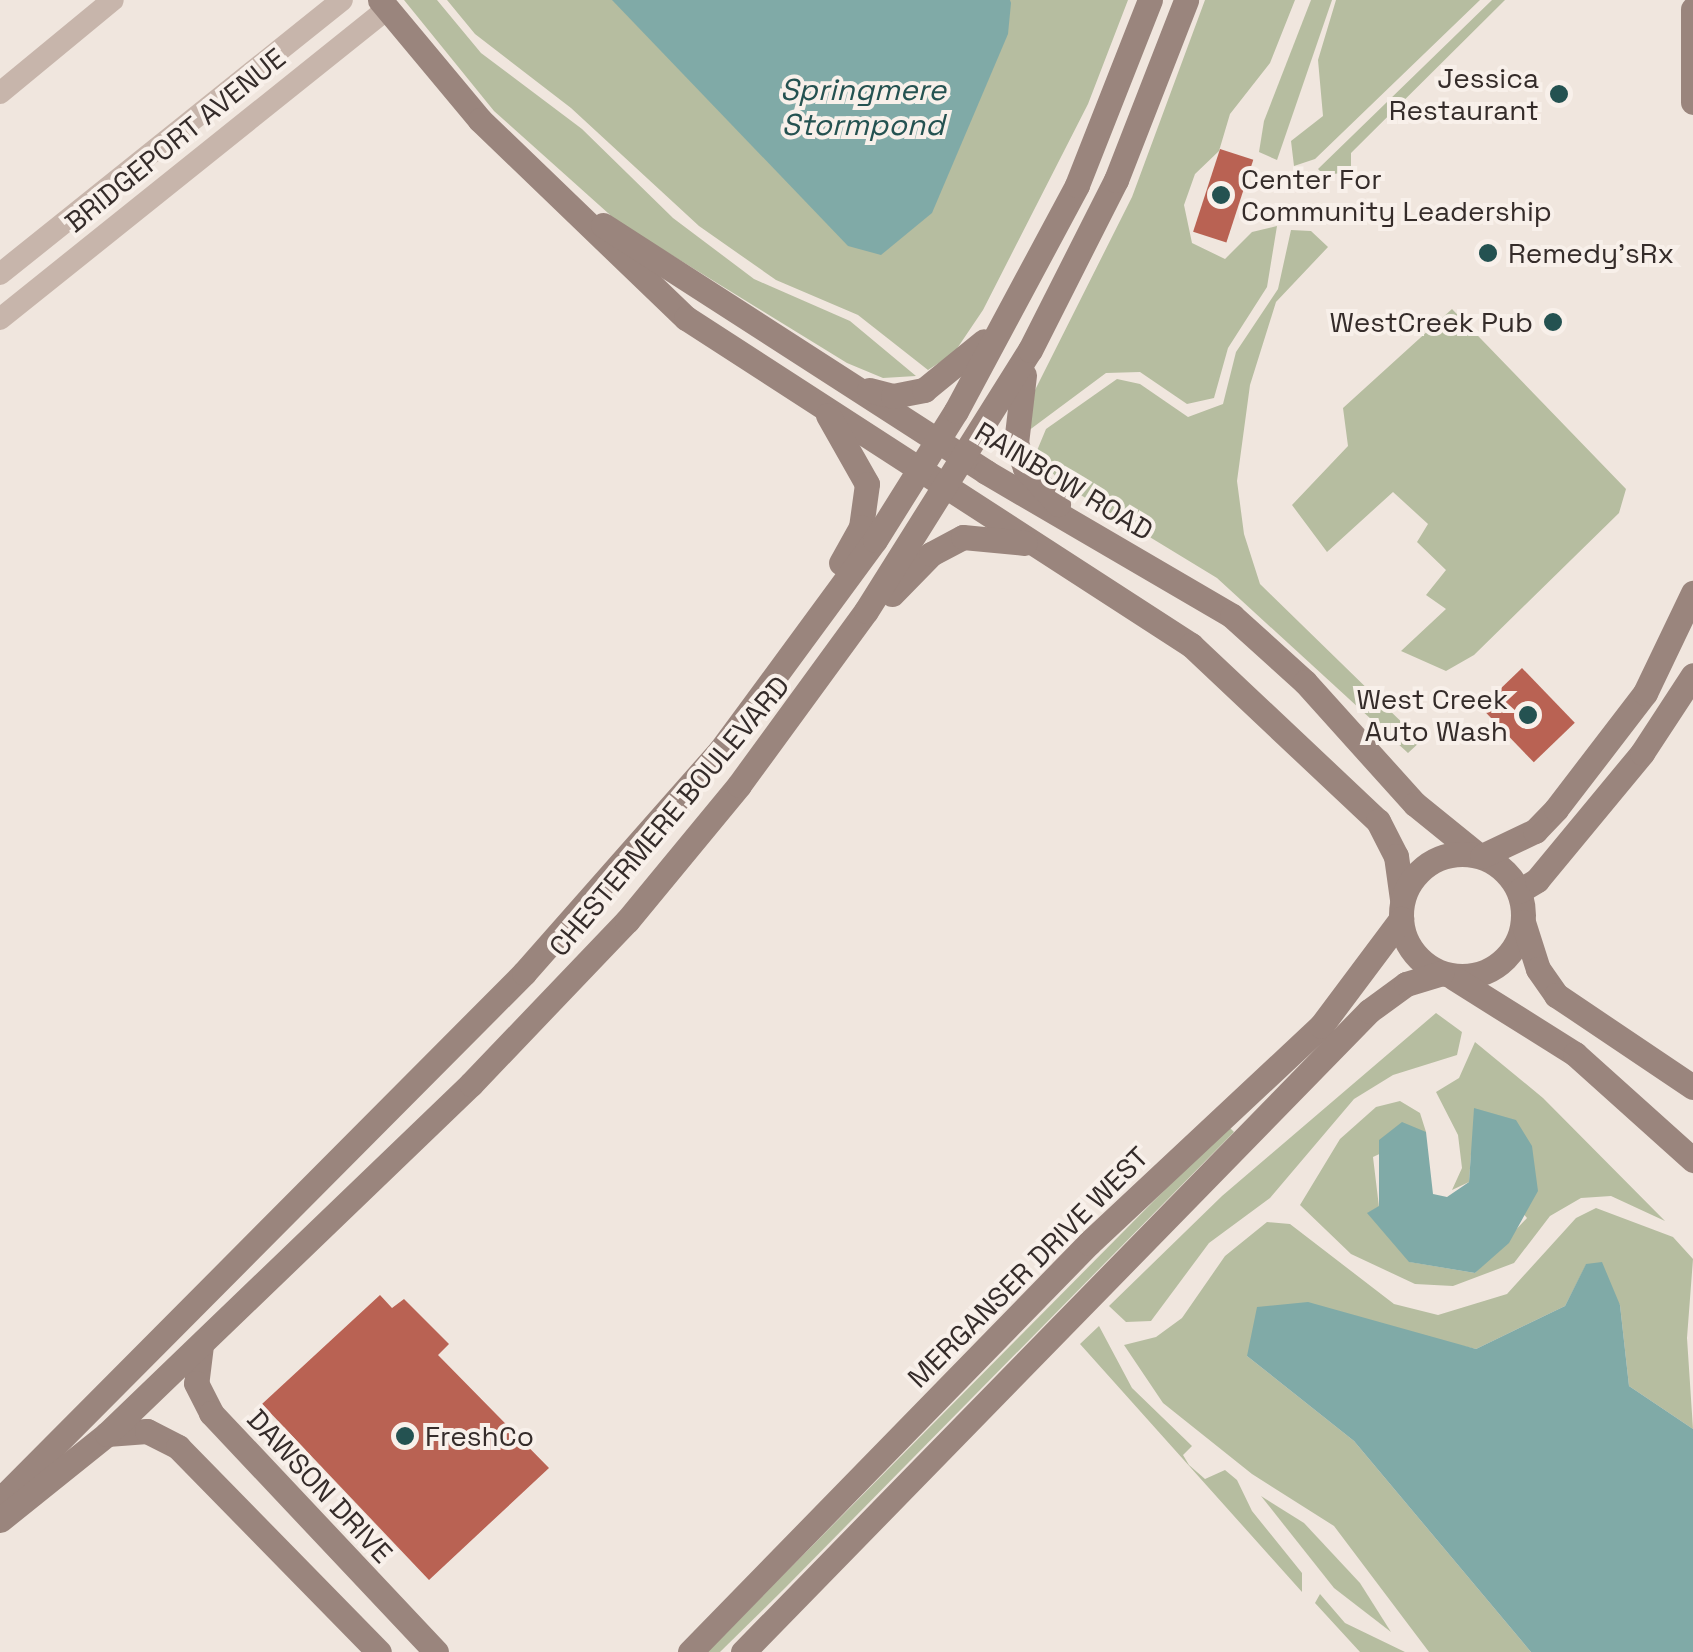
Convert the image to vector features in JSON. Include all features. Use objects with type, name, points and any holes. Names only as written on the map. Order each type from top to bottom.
[{"type":"main road","name":"CHESTERMERE BOULEVARD","points":[[0,1500],[582,913],[780,673],[922,467],[1022,294],[1077,185],[1150,0]]},
{"type":"main road","name":"CHESTERMERE BOULEVARD","points":[[0,1520],[107,1434],[543,1012],[682,856],[812,690],[948,484],[1030,350],[1116,180],[1186,0]]},
{"type":"main road","name":"RAINBOW ROAD","points":[[384,5],[480,120],[578,209],[686,318],[1169,628],[1366,809],[1393,845],[1402,909]]},
{"type":"main road","points":[[1693,9],[1693,102]]},
{"type":"main road","name":"RAINBOW ROAD","points":[[578,209],[964,458],[1251,630],[1415,804],[1480,855]]},
{"type":"main road","points":[[856,386],[893,396],[924,390],[975,352],[1022,294]]},
{"type":"main road","points":[[1030,350],[1018,398],[1016,443],[1025,468],[1126,555]]},
{"type":"main road","points":[[780,673],[868,502],[858,460],[818,403]]},
{"type":"main road","points":[[812,690],[931,554],[979,534],[1044,548]]},
{"type":"main road","points":[[1693,593],[1645,693],[1556,810],[1534,830],[1480,855],[1438,858],[1402,909],[1413,952],[1575,1054],[1693,1160]]},
{"type":"main road","points":[[1518,891],[1538,880],[1642,753],[1693,675]]},
{"type":"main road","points":[[1480,855],[1518,891],[1538,969],[1556,994],[1693,1088]]},
{"type":"main road","name":"MERGANSER DRIVE WEST","points":[[690,1652],[1089,1243],[1321,1026],[1402,909]]},
{"type":"main road","points":[[742,1652],[1369,1011],[1406,984],[1443,973],[1490,970],[1512,950],[1523,922]]},
{"type":"main road","name":"DAWSON DRIVE","points":[[202,1344],[196,1383],[211,1413],[436,1652]]},
{"type":"main road","points":[[107,1434],[146,1430],[178,1447],[379,1652]]},
{"type":"main road","points":[[393,1652],[416,1631]]},
{"type":"street","points":[[0,93],[113,0]]},
{"type":"street","name":"BRIDGEPORT AVENUE","points":[[0,274],[342,0]]},
{"type":"street","name":"BRIDGEPORT AVENUE","points":[[3,309],[384,5]]},
{"type":"green space","points":[[404,0],[437,0],[481,53],[582,129],[673,218],[754,279],[850,321],[916,376],[883,378],[847,363],[618,222],[494,111]]},
{"type":"green space","points":[[447,0],[1128,0],[1088,104],[983,310],[954,353],[928,370],[858,315],[776,280],[699,226],[571,108],[475,34]]},
{"type":"green space","points":[[1205,0],[1295,0],[1270,63],[1230,114],[1219,151],[1195,174],[1184,205],[1192,243],[1225,259],[1252,232],[1277,226],[1267,287],[1228,348],[1214,398],[1187,404],[1140,372],[1106,373],[1024,434],[1032,396],[1132,197]]},
{"type":"green space","points":[[1311,0],[1332,0],[1277,160],[1259,152],[1264,121]]},
{"type":"green space","points":[[1336,0],[1480,0],[1315,159],[1294,166],[1291,141],[1323,116],[1318,60]]},
{"type":"green space","points":[[1492,0],[1505,0],[1351,153],[1351,172],[1324,175],[1318,169]]},
{"type":"green space","points":[[1291,230],[1311,231],[1328,247],[1276,302],[1250,385],[1237,481],[1244,534],[1260,584],[1421,741],[1408,753],[1217,578],[1061,483],[1036,453],[1046,429],[1117,379],[1140,384],[1188,417],[1223,404],[1236,352],[1278,289]]},
{"type":"green space","points":[[1452,309],[1626,489],[1619,513],[1474,655],[1446,671],[1401,651],[1446,609],[1426,595],[1446,570],[1417,542],[1428,524],[1393,492],[1327,552],[1292,505],[1348,446],[1343,408]]},
{"type":"green space","points":[[1436,1013],[1462,1032],[1457,1055],[1393,1075],[1354,1099],[1270,1198],[1209,1243],[1151,1321],[1126,1322],[1109,1306],[1222,1196]]},
{"type":"green space","points":[[1475,1042],[1543,1098],[1665,1221],[1611,1196],[1581,1198],[1550,1216],[1514,1263],[1453,1286],[1415,1284],[1351,1254],[1300,1205],[1340,1139],[1376,1107],[1400,1101],[1420,1113],[1426,1132],[1373,1157],[1379,1207],[1368,1213],[1410,1262],[1475,1273],[1527,1218],[1471,1154],[1469,1182],[1452,1190],[1462,1168],[1458,1135],[1436,1092],[1459,1078]]},
{"type":"green space","points":[[1228,1126],[1234,1132],[785,1588],[720,1652],[707,1652]]},
{"type":"green space","points":[[1596,1208],[1673,1237],[1693,1259],[1687,1338],[1693,1429],[1629,1386],[1620,1305],[1586,1265],[1565,1306],[1476,1349],[1392,1330],[1247,1356],[1354,1441],[1531,1652],[1429,1652],[1334,1526],[1252,1474],[1163,1403],[1124,1345],[1156,1337],[1182,1318],[1225,1256],[1267,1222],[1290,1224],[1394,1304],[1438,1315],[1507,1294],[1576,1218]]},
{"type":"green space","points":[[1099,1326],[1132,1388],[1192,1446],[1183,1455],[1189,1465],[1205,1479],[1225,1470],[1237,1480],[1252,1511],[1302,1573],[1302,1592],[1080,1344]]},
{"type":"green space","points":[[1261,1496],[1304,1523],[1360,1583],[1391,1632],[1334,1588]]},
{"type":"green space","points":[[1320,1594],[1345,1623],[1405,1652],[1360,1652],[1315,1603]]},
{"type":"water","name":"Springmere Stormpond","points":[[612,0],[1011,3],[1008,34],[932,213],[881,255],[848,246]]},
{"type":"water","points":[[1474,1108],[1516,1120],[1532,1146],[1538,1191],[1509,1243],[1475,1273],[1409,1262],[1367,1213],[1379,1206],[1379,1140],[1402,1122],[1426,1132],[1433,1194],[1447,1197],[1469,1182]]},
{"type":"water","points":[[1602,1262],[1620,1305],[1629,1386],[1693,1429],[1693,1652],[1531,1652],[1354,1441],[1247,1356],[1257,1307],[1308,1302],[1476,1349],[1565,1306],[1586,1264]]},
{"type":"building","name":"Center For Community Leadership","points":[[1220,149],[1253,160],[1226,243],[1193,232]]},
{"type":"building","name":"West Creek Auto Wash","points":[[1522,668],[1575,723],[1534,762],[1481,708]]},
{"type":"building","name":"FreshCo","points":[[380,1295],[392,1308],[404,1299],[449,1344],[438,1355],[549,1468],[429,1580],[262,1404]]},
{"type":"place","name":"Jessica Restaurant","points":[[1559,94]]},
{"type":"place","name":"Center For Community Leadership","points":[[1221,195]]},
{"type":"place","name":"Remedy’sRx","points":[[1488,253]]},
{"type":"place","name":"WestCreek Pub","points":[[1553,322]]},
{"type":"place","name":"West Creek Auto Wash","points":[[1528,715]]},
{"type":"place","name":"FreshCo","points":[[405,1436]]}]
